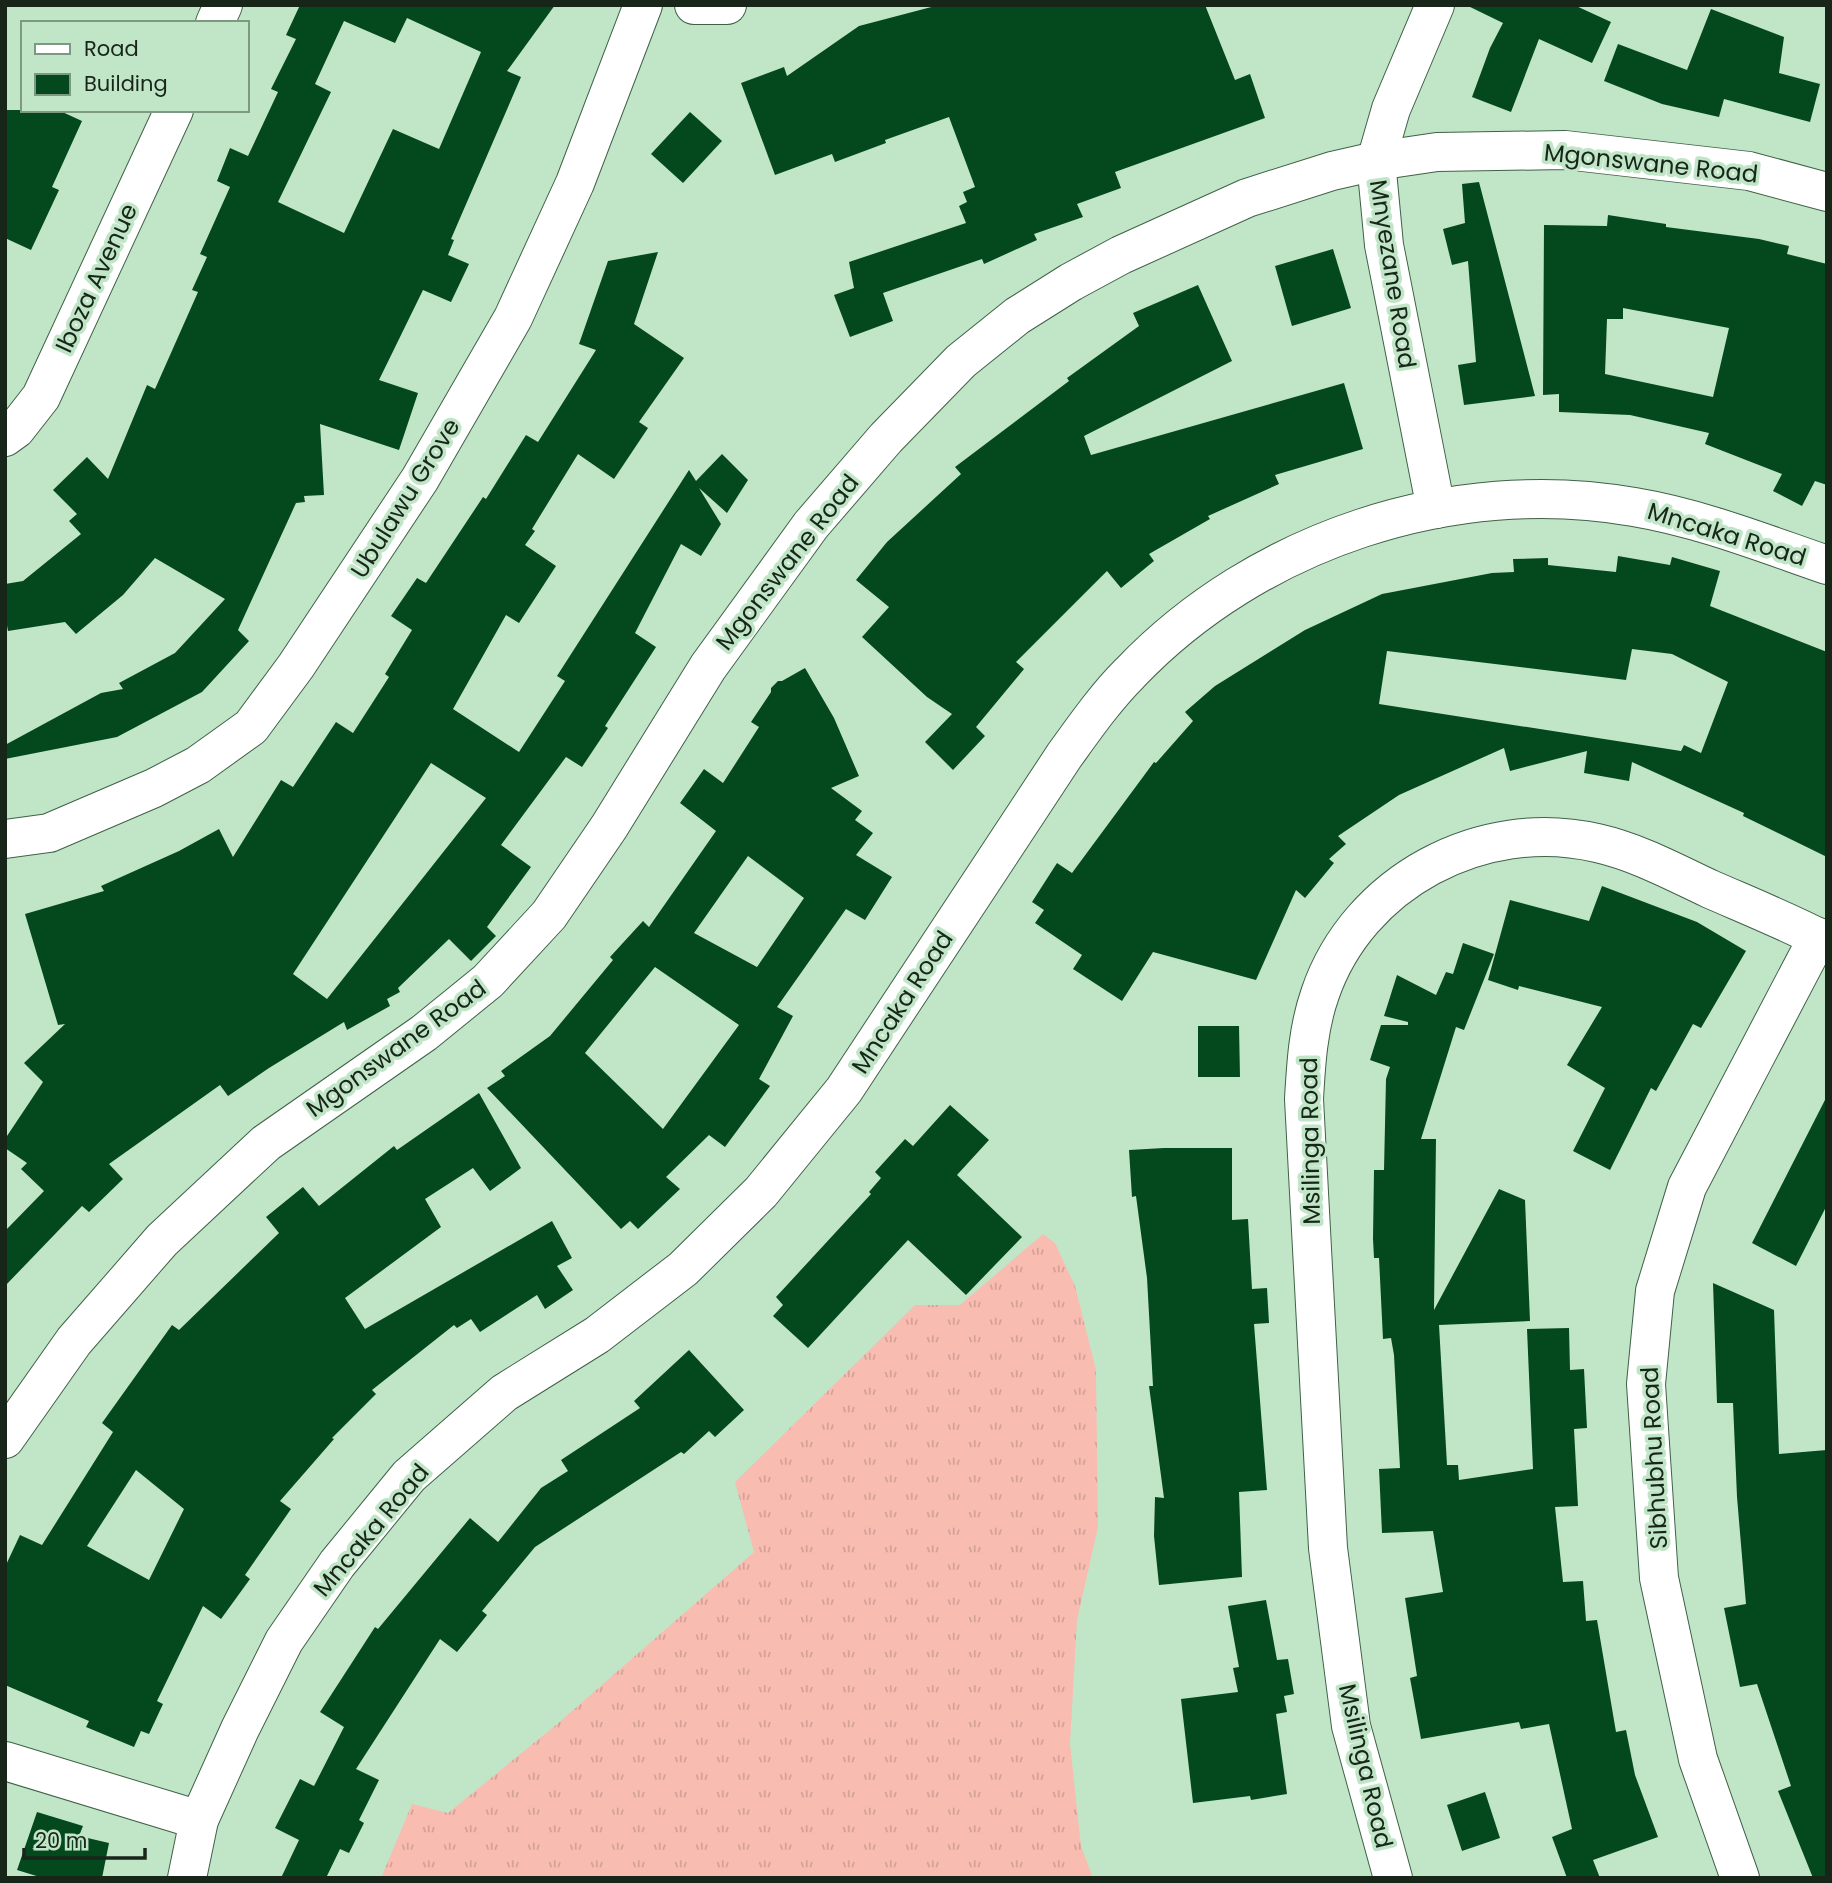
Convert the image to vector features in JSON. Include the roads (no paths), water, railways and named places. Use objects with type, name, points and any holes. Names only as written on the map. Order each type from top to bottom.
[{"type":"street","points":[[216,21],[223,5]]},
{"type":"street","name":"Ubulawu Grove","points":[[5,839],[49,833],[154,788],[198,765],[251,727],[296,666],[421,479],[513,318],[575,183],[643,5]]},
{"type":"street","points":[[694,5],[727,5]]},
{"type":"street","name":"Mnyezane Road","points":[[1435,5],[1391,109],[1376,161],[1384,245],[1436,509]]},
{"type":"street","name":"Iboza Avenue","points":[[5,436],[16,429],[41,397],[173,112]]},
{"type":"street","name":"Mgonswane Road","points":[[5,1439],[74,1341],[162,1240],[266,1143],[424,1033],[488,981],[549,915],[609,827],[708,667],[779,567],[856,472],[961,361],[1017,316],[1121,255],[1247,198],[1332,171],[1376,161],[1437,152],[1565,150],[1749,171],[1827,192]]},
{"type":"street","name":"Mncaka Road","points":[[187,1878],[199,1820],[284,1642],[337,1564],[409,1476],[504,1393],[597,1335],[683,1269],[761,1192],[844,1090],[1064,756],[1096,712],[1130,672],[1170,635],[1212,602],[1305,549],[1355,530],[1436,509],[1521,499],[1577,500],[1633,506],[1688,518],[1827,565]]},
{"type":"street","name":"Msilinga Road","points":[[1393,1878],[1351,1726],[1328,1548],[1304,1100],[1310,1030],[1330,971],[1356,928],[1381,900],[1411,876],[1481,844],[1519,837],[1558,836],[1597,843],[1633,854],[1822,940]]},
{"type":"street","name":"Sibhubhu Road","points":[[1740,1878],[1698,1759],[1660,1577],[1646,1384],[1655,1291],[1687,1187],[1822,940]]},
{"type":"street","points":[[5,1761],[199,1820]]}]
